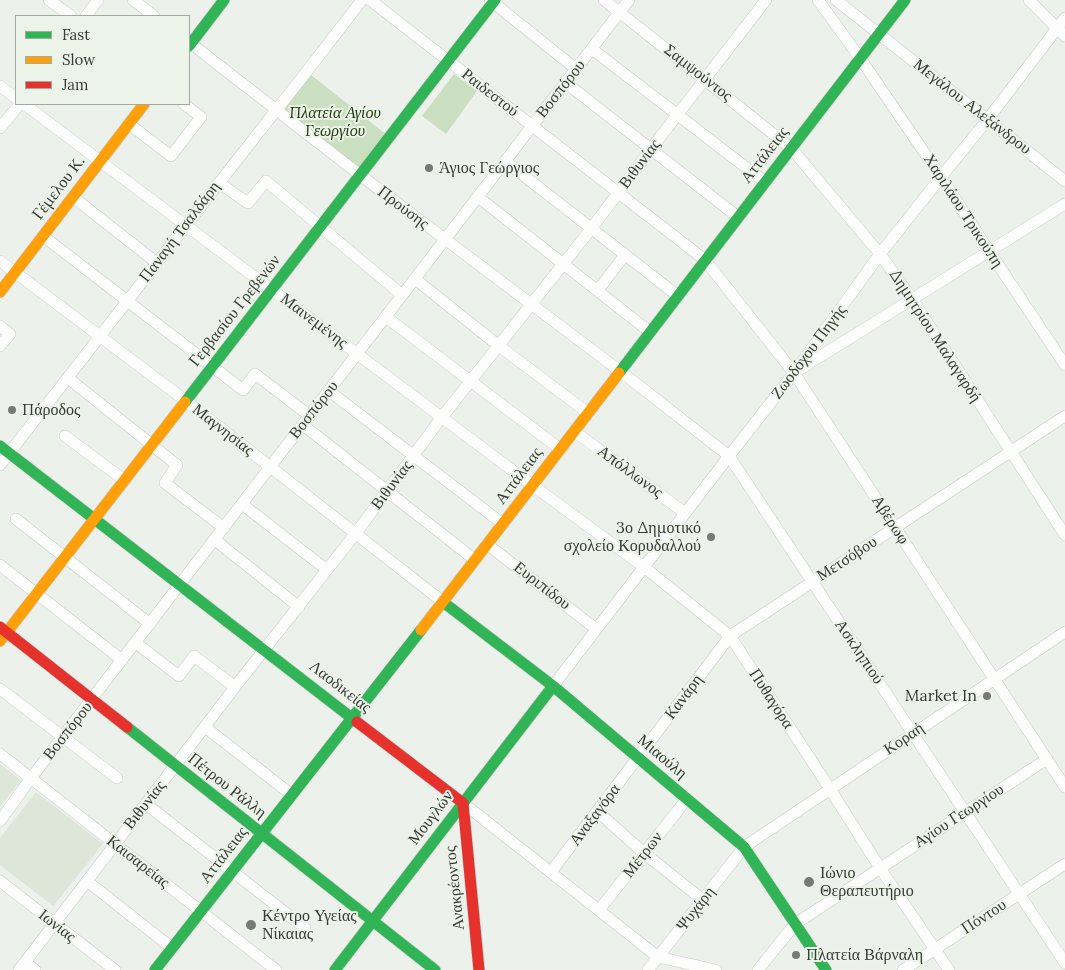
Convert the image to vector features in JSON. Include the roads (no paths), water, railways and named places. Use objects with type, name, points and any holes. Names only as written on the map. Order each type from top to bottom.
[{"type":"main road","points":[[190,43],[224,0]]},
{"type":"main road","name":"Αττάλειας","points":[[155,970],[488,544],[905,0]]},
{"type":"main road","name":"Γερβασίου Γρεβενών","points":[[2,633],[37,593],[493,1]]},
{"type":"main road","name":"Γέμελου Κ.","points":[[0,292],[143,105]]},
{"type":"main road","name":"Λαοδικείας","points":[[0,446],[463,803]]},
{"type":"main road","name":"Μιαούλη","points":[[443,602],[553,686],[744,847],[826,970]]},
{"type":"main road","name":"Πέτρου Ράλλη","points":[[2,633],[92,700],[435,970]]},
{"type":"main road","name":"Μουγλών","points":[[335,970],[553,686]]},
{"type":"main road","name":"Ανακρέοντος","points":[[463,803],[479,970]]},
{"type":"street","points":[[49,0],[70,15]]},
{"type":"street","points":[[87,15],[98,0]]},
{"type":"street","points":[[133,0],[153,15]]},
{"type":"street","name":"Παναγή Τσαλδάρη","points":[[0,465],[218,182],[362,0]]},
{"type":"street","name":"Ραιδεστού","points":[[370,0],[705,260]]},
{"type":"street","name":"Σαμψούντος","points":[[604,0],[792,148]]},
{"type":"street","name":"Βοσπόρου","points":[[0,821],[31,778],[629,0]]},
{"type":"street","name":"Βιθυνίας","points":[[22,966],[235,687],[356,533],[442,417],[564,264],[650,149],[766,0]]},
{"type":"street","name":"Χαριλάου Τρικούπη","points":[[818,0],[941,177],[1065,365]]},
{"type":"street","name":"Μεγάλου Αλεξάνδρου","points":[[836,0],[1065,181]]},
{"type":"street","points":[[1029,0],[1061,32]]},
{"type":"street","points":[[493,1],[576,69]]},
{"type":"street","name":"Ζωοδόχου Πηγής","points":[[553,686],[794,373],[880,254],[988,119],[1061,32],[1065,18]]},
{"type":"street","name":"Προύσης","points":[[190,45],[620,371]]},
{"type":"street","points":[[592,49],[765,182]]},
{"type":"street","points":[[566,83],[738,217]]},
{"type":"street","points":[[0,86],[15,97]]},
{"type":"street","points":[[0,127],[19,105]]},
{"type":"street","name":"Μαινεμένης","points":[[25,105],[532,485]]},
{"type":"street","points":[[129,124],[171,156],[201,117],[185,105]]},
{"type":"street","name":"Δημητρίου Μαλαγαρδή","points":[[792,148],[880,254],[912,299],[1065,535]]},
{"type":"street","points":[[506,161],[678,296]]},
{"type":"street","points":[[218,182],[248,203],[266,182],[402,296]]},
{"type":"street","points":[[73,197],[157,263]]},
{"type":"street","points":[[478,197],[650,332]]},
{"type":"street","points":[[794,373],[1065,204]]},
{"type":"street","points":[[43,236],[242,390],[255,374],[387,492],[475,560]]},
{"type":"street","points":[[598,290],[625,254]]},
{"type":"street","name":"Αβέρωφ","points":[[705,260],[794,373],[1065,787]]},
{"type":"street","name":"Μαγνησίας","points":[[0,261],[186,401],[443,602]]},
{"type":"street","points":[[415,279],[499,346],[588,413]]},
{"type":"street","points":[[386,317],[560,449]]},
{"type":"street","points":[[0,346],[5,330]]},
{"type":"street","name":"Ασκληπιού","points":[[620,371],[729,456],[1065,963]]},
{"type":"street","points":[[68,378],[177,465],[164,483],[224,528]]},
{"type":"street","points":[[329,391],[503,524]]},
{"type":"street","name":"Μετσόβου","points":[[730,636],[1065,416]]},
{"type":"street","name":"Απόλλωνος","points":[[574,430],[685,513]]},
{"type":"street","points":[[65,436],[124,480]]},
{"type":"street","name":"Πυθαγόρα","points":[[532,485],[644,567],[730,636],[880,868],[949,970]]},
{"type":"street","points":[[242,504],[327,570]]},
{"type":"street","points":[[16,519],[150,624]]},
{"type":"street","points":[[215,540],[299,607]]},
{"type":"street","name":"Ευριπίδου","points":[[488,544],[596,629]]},
{"type":"street","points":[[0,565],[122,660]]},
{"type":"street","name":"Κοραή","points":[[744,847],[1065,632]]},
{"type":"street","name":"Κανάρη","points":[[638,758],[730,636]]},
{"type":"street","points":[[136,642],[179,676],[194,656],[235,687]]},
{"type":"street","points":[[0,689],[116,778]]},
{"type":"street","points":[[205,727],[292,795]]},
{"type":"street","name":"Καισαρείας","points":[[0,754],[276,970]]},
{"type":"street","name":"Αναξαγόρα","points":[[551,872],[638,758]]},
{"type":"street","name":"Αγίου Γεωργίου","points":[[758,970],[795,924],[1047,758]]},
{"type":"street","name":"Μέτρων","points":[[599,910],[687,799]]},
{"type":"street","name":"Λαοδικείας","points":[[463,803],[658,957]]},
{"type":"street","points":[[146,804],[305,928]]},
{"type":"street","points":[[598,812],[644,853],[703,900]]},
{"type":"street","name":"Ψυχάρη","points":[[648,970],[744,847]]},
{"type":"street","name":"Πόντου","points":[[903,970],[1065,864]]},
{"type":"street","name":"Ιωνίας","points":[[0,881],[115,970]]},
{"type":"street","points":[[87,881],[172,948]]},
{"type":"street","points":[[658,957],[716,970]]},
{"type":"street","points":[[22,966],[35,970]]},
{"type":"place","name":"Άγιος Γεώργιος","points":[[429,168]]},
{"type":"place","name":"Πάροδος","points":[[12,410]]},
{"type":"place","name":"3ο Δημοτικό σχολείο Κορυδαλλού","points":[[711,537]]},
{"type":"place","name":"Market In","points":[[987,696]]},
{"type":"place","name":"Ιώνιο Θεραπευτήριο","points":[[809,882]]},
{"type":"place","name":"Κέντρο Υγείας Νίκαιας","points":[[251,925]]},
{"type":"place","name":"Πλατεία Βάρναλη","points":[[796,955]]},
{"type":"park label","name":"Πλατεία Αγίου Γεωργίου","points":[[335,122]]}]
